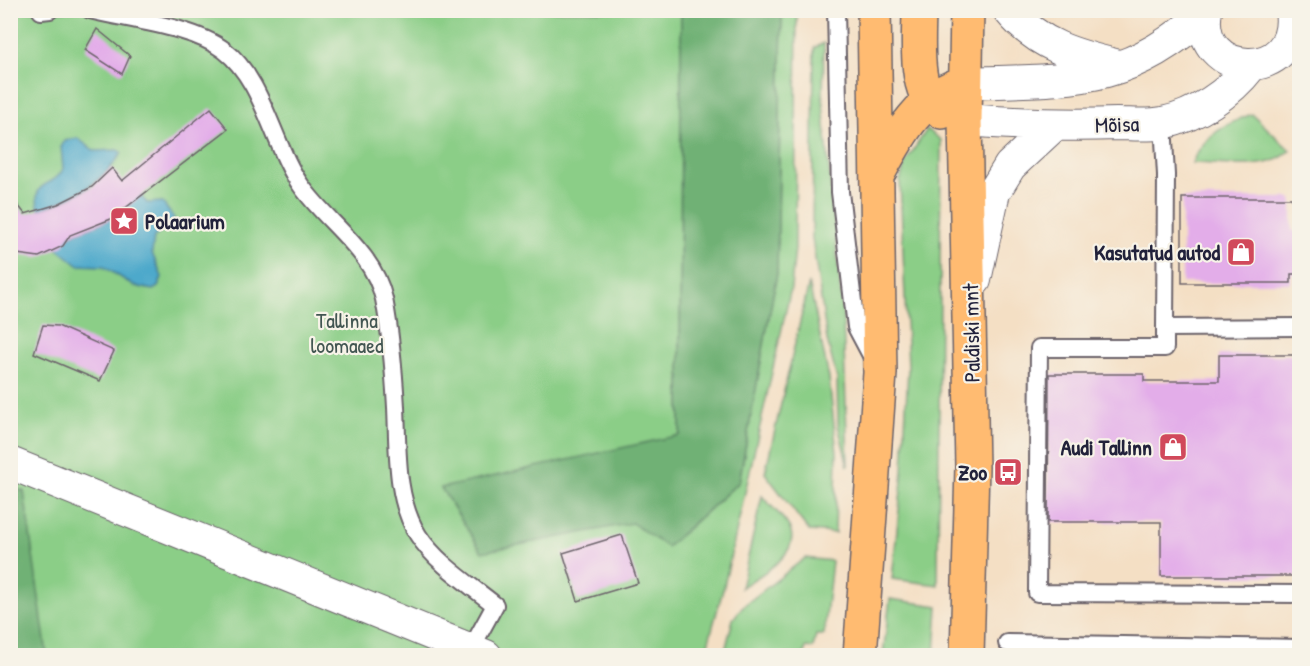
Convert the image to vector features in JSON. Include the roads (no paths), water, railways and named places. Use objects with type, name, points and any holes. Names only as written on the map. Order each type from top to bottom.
[{"type":"main road","points":[[860,656],[880,373],[874,10]]},
{"type":"main road","points":[[919,10],[920,58],[928,100],[936,109],[965,120]]},
{"type":"main road","name":"Paldiski mnt","points":[[967,10],[965,120],[971,300],[972,467],[967,656]]},
{"type":"main road","points":[[876,177],[896,142],[928,100],[941,91],[965,83]]},
{"type":"street","points":[[1009,10],[1040,40],[1074,56],[1120,66]]},
{"type":"street","points":[[1290,49],[1291,10]]},
{"type":"street","points":[[965,83],[1085,78],[1155,52],[1182,34],[1205,12]]},
{"type":"street","points":[[1205,12],[1205,29],[1211,44],[1222,55],[1250,67]]},
{"type":"street","name":"Mõisa","points":[[965,120],[1053,126],[1162,123],[1195,110],[1222,95],[1238,82],[1250,67],[1260,65],[1290,49]]},
{"type":"street","points":[[971,300],[994,192],[1010,166],[1053,126]]},
{"type":"street","points":[[10,463],[478,652]]},
{"type":"lane","points":[[41,11],[50,10]]},
{"type":"lane","points":[[90,10],[186,33],[223,49],[235,60],[257,95],[302,188],[370,264],[378,280],[387,319],[393,365],[401,487],[406,511],[431,552],[495,605],[478,652]]},
{"type":"lane","points":[[836,10],[840,192],[856,327],[880,373]]},
{"type":"lane","points":[[1162,123],[1166,175],[1165,348],[1039,348],[1037,593],[1299,594]]},
{"type":"lane","points":[[1165,328],[1299,327]]},
{"type":"lane","points":[[1007,643],[1299,648]]},
{"type":"water","points":[[77,138],[95,151],[118,150],[122,153],[105,173],[85,189],[39,210],[37,200],[40,188],[59,175],[63,169],[61,146],[65,141]]},
{"type":"water","points":[[140,195],[147,203],[162,202],[174,218],[169,226],[154,237],[152,253],[162,277],[158,287],[153,290],[134,286],[103,266],[78,265],[57,248],[70,235],[111,219]]},
{"type":"place","name":"Polaarium","points":[[124,221]]},
{"type":"place","name":"Kasutatud autod","points":[[1241,252]]},
{"type":"place","name":"Audi Tallinn","points":[[1173,447]]},
{"type":"place","name":"Zoo","points":[[1008,472]]},
{"type":"park label","name":"Tallinna loomaaed","points":[[347,332]]}]
